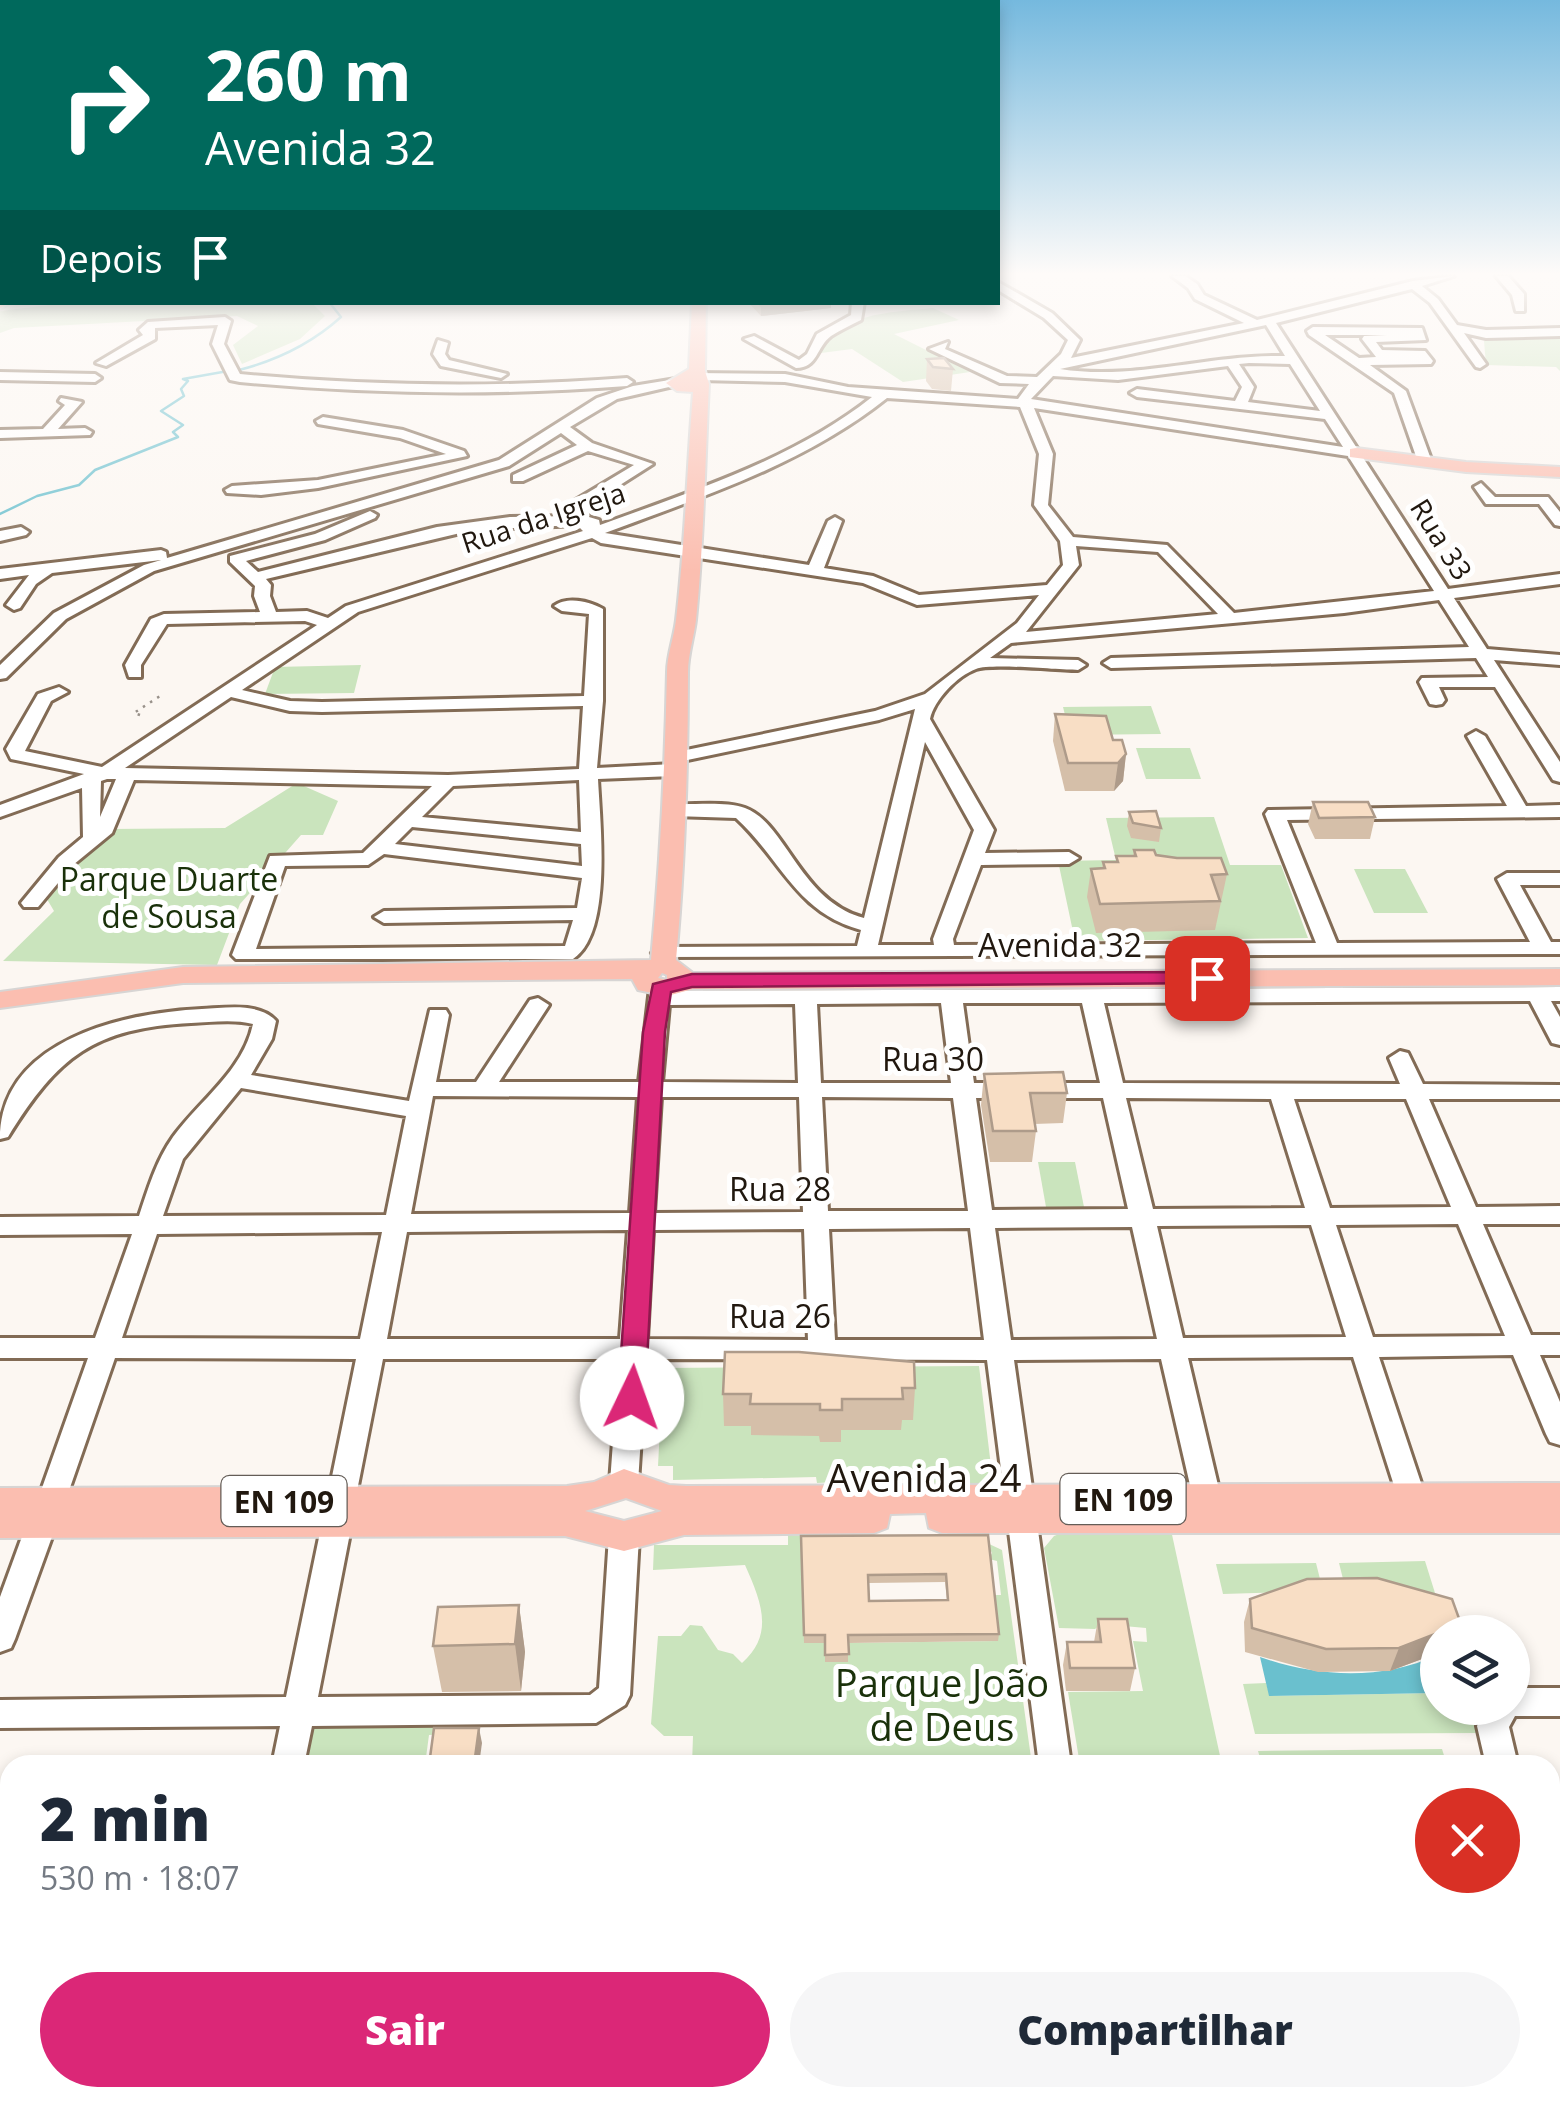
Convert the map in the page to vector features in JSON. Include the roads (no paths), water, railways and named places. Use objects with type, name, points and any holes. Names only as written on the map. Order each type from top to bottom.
[{"type":"main road","points":[[662,977],[674,810],[673,764],[680,713],[677,670],[686,621],[691,496],[688,374]]},
{"type":"main road","points":[[1356,453],[1425,462],[1474,478],[1560,472]]},
{"type":"main road","name":"Avenida 32","points":[[662,977],[1555,954]]},
{"type":"main road","name":"Avenida 32","points":[[0,1000],[130,982],[662,977],[1560,977]]},
{"type":"main road","name":"Avenida 24","points":[[0,1502],[47,1512],[339,1512],[565,1521],[624,1511],[684,1520],[1021,1510],[1207,1498],[1560,1497]]},
{"type":"main road","name":"Avenida 24","points":[[1021,1510],[1560,1518]]},
{"type":"main road","name":"Avenida 24","points":[[0,1523],[47,1512]]},
{"type":"street","points":[[236,374],[240,378],[324,386],[615,388],[799,381],[884,394],[1025,403],[1356,453]]},
{"type":"street","points":[[382,374],[406,376],[407,385]]},
{"type":"street","points":[[504,374],[537,388]]},
{"type":"street","points":[[799,374],[799,381]]},
{"type":"street","points":[[992,374],[1005,380],[1025,374]]},
{"type":"street","points":[[1025,403],[1052,374]]},
{"type":"street","points":[[1075,374],[1149,374]]},
{"type":"street","points":[[1189,399],[1195,381],[1190,374]]},
{"type":"street","points":[[1240,374],[1248,387],[1240,405]]},
{"type":"street","name":"Rua 33","points":[[1305,374],[1560,776]]},
{"type":"street","points":[[1382,374],[1406,400],[1425,462]]},
{"type":"street","points":[[1116,418],[1145,375]]},
{"type":"street","points":[[0,376],[95,378]]},
{"type":"street","points":[[0,674],[60,616],[106,588],[184,556],[467,474],[531,451],[615,388]]},
{"type":"street","points":[[1136,393],[1332,416]]},
{"type":"street","name":"Rua da Igreja","points":[[98,776],[327,623],[399,591],[691,496],[793,452],[852,419],[884,394]]},
{"type":"street","points":[[46,434],[75,402],[66,401]]},
{"type":"street","points":[[879,716],[908,720],[921,716],[974,663],[1009,638],[1071,565],[1068,542],[1041,505],[1046,454],[1025,403]]},
{"type":"street","points":[[323,421],[403,434],[460,456],[467,474]]},
{"type":"street","points":[[562,428],[588,446],[646,464],[584,500],[578,510],[613,542],[879,582],[917,600],[1009,594],[1042,598]]},
{"type":"street","points":[[0,434],[85,432]]},
{"type":"street","points":[[518,478],[588,446]]},
{"type":"street","points":[[232,490],[265,492],[306,486],[460,456]]},
{"type":"street","points":[[1474,478],[1491,501],[1543,500],[1560,522]]},
{"type":"street","points":[[270,616],[256,576],[234,562],[239,556],[320,537],[400,502],[450,491]]},
{"type":"street","points":[[256,576],[340,560],[406,536],[514,520],[593,527]]},
{"type":"street","points":[[816,571],[835,521]]},
{"type":"street","points":[[0,536],[22,532]]},
{"type":"street","points":[[1068,542],[1162,548],[1232,619]]},
{"type":"street","points":[[0,574],[40,573],[164,554],[184,556]]},
{"type":"street","points":[[15,557],[40,573]]},
{"type":"street","points":[[14,605],[40,573]]},
{"type":"street","points":[[1009,638],[1232,619],[1560,579]]},
{"type":"street","points":[[1009,594],[1042,598]]},
{"type":"street","points":[[562,606],[586,606],[597,612],[588,773],[592,873],[586,914],[571,953],[242,955],[277,860],[374,853],[592,873]]},
{"type":"street","points":[[135,673],[133,665],[157,622],[164,619],[306,616],[327,623]]},
{"type":"street","points":[[1111,664],[1482,653],[1560,660]]},
{"type":"street","points":[[974,663],[1078,665]]},
{"type":"street","points":[[1436,700],[1428,682],[1500,682]]},
{"type":"street","points":[[226,691],[290,706],[322,707],[594,701]]},
{"type":"street","points":[[59,692],[44,698],[8,758],[98,776],[448,781],[673,764],[879,716],[921,716]]},
{"type":"street","points":[[921,716],[983,827],[943,939],[945,951]]},
{"type":"street","points":[[866,951],[921,716]]},
{"type":"street","points":[[1476,736],[1520,812]]},
{"type":"street","points":[[31,904],[66,861],[105,829],[127,774]]},
{"type":"street","points":[[0,812],[98,776]]},
{"type":"street","points":[[90,834],[98,776]]},
{"type":"street","points":[[374,853],[448,781]]},
{"type":"street","points":[[674,810],[722,810],[745,816],[806,894],[828,912],[870,926]]},
{"type":"street","points":[[1329,949],[1274,814],[1560,812]]},
{"type":"street","points":[[408,821],[590,839]]},
{"type":"street","points":[[974,859],[1069,858]]},
{"type":"street","points":[[1555,954],[1508,879],[1560,879]]},
{"type":"street","points":[[384,917],[586,914]]},
{"type":"street","points":[[662,977],[866,951],[1329,949],[1555,954]]},
{"type":"street","points":[[662,977],[806,997],[1548,994],[1560,1038]]},
{"type":"street","points":[[0,1714],[596,1710],[607,1704],[614,1695],[650,1090],[662,977]]},
{"type":"street","points":[[1092,995],[1207,1498]]},
{"type":"street","points":[[951,996],[1053,1755]]},
{"type":"street","points":[[806,997],[822,1350]]},
{"type":"street","points":[[483,1089],[538,1005]]},
{"type":"street","points":[[0,1131],[19,1092],[42,1064],[90,1037],[158,1018],[189,1015],[253,1015],[266,1020],[265,1032],[234,1080],[182,1137],[0,1639]]},
{"type":"street","points":[[290,1755],[438,1015]]},
{"type":"street","points":[[1400,1058],[1560,1434]]},
{"type":"street","name":"Rua 30","points":[[234,1080],[424,1100],[483,1089],[1560,1092]]},
{"type":"street","points":[[1280,1092],[1412,1498]]},
{"type":"street","name":"Rua 28","points":[[0,1226],[1560,1215]]},
{"type":"street","name":"Rua 26","points":[[0,1348],[999,1350],[1560,1345]]},
{"type":"street","points":[[1530,1705],[1560,1702]]},
{"type":"street","points":[[1494,1725],[1500,1755]]},
{"type":"water","points":[[1260,1657],[1304,1669],[1349,1673],[1420,1661],[1420,1693],[1269,1696]]},
{"type":"waterway","points":[[0,514],[37,496],[79,485],[95,470],[178,437],[173,432],[183,425],[161,411],[184,396],[181,389],[188,381],[183,379],[210,374]]},
{"type":"railway","points":[[140,715],[134,713],[160,696]]},
{"type":"park label","name":"Parque Duarte de Sousa","points":[[169,896]]},
{"type":"park label","name":"Parque João de Deus","points":[[942,1704]]}]
